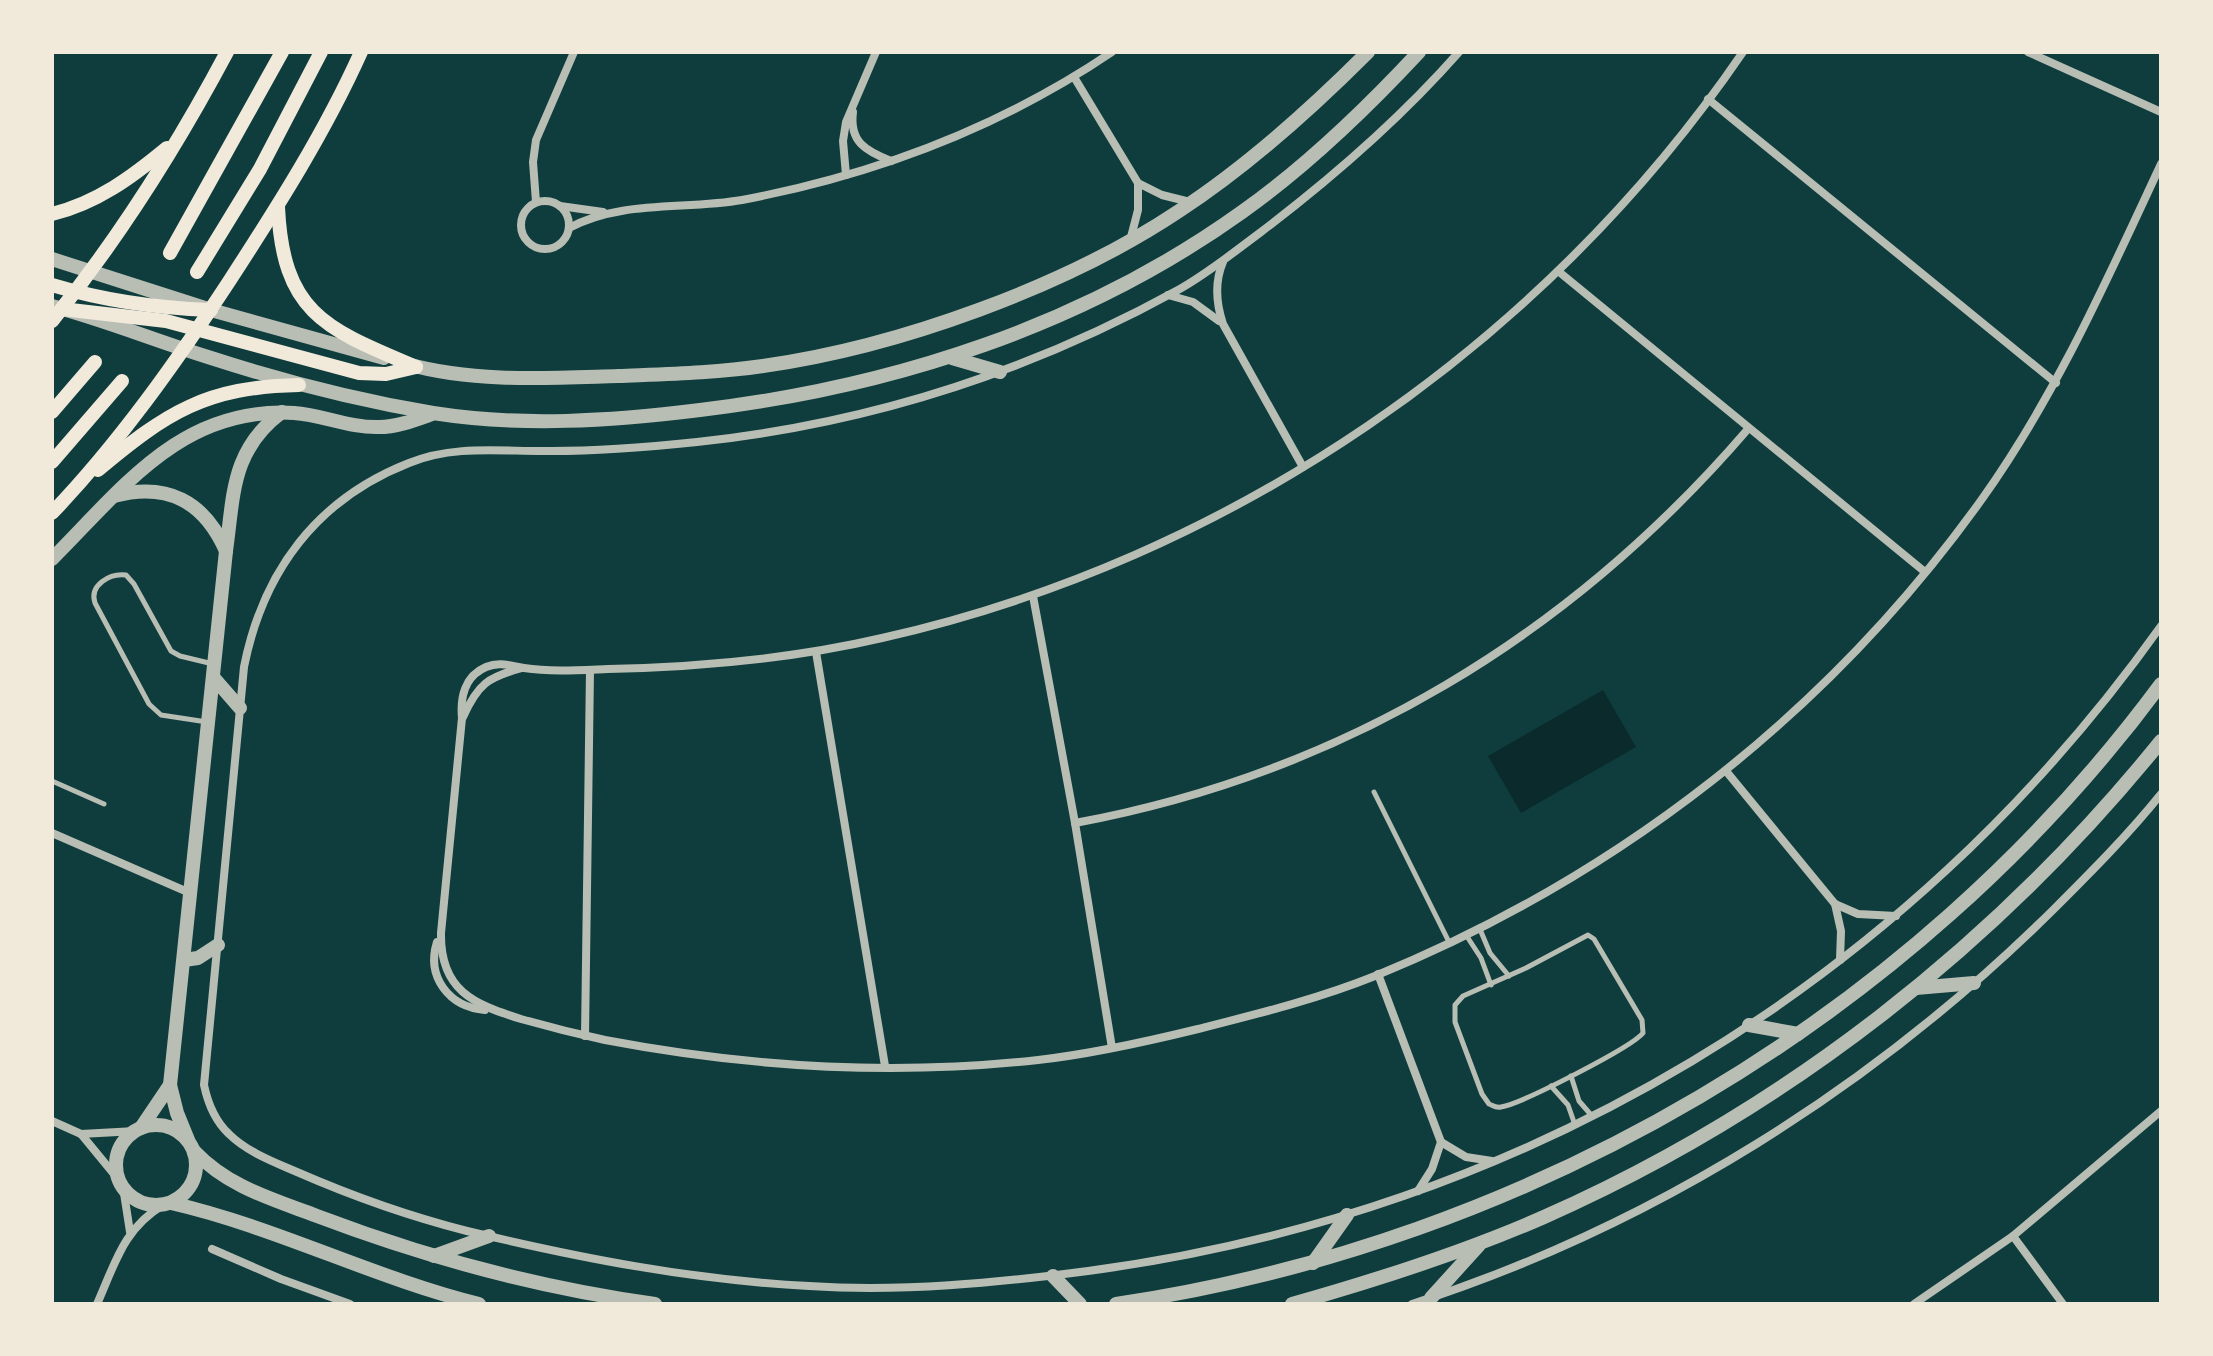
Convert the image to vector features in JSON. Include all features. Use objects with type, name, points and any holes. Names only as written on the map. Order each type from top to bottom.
[{"type":"main road","points":[[52,321],[57,307],[75,292],[90,272],[177,141],[227,52]]},
{"type":"main road","points":[[170,253],[282,52]]},
{"type":"main road","points":[[197,272],[260,169],[321,52]]},
{"type":"main road","points":[[52,513],[185,350],[278,207],[322,131],[361,52]]},
{"type":"main road","points":[[52,214],[95,199],[121,184],[177,141]]},
{"type":"main road","points":[[278,207],[284,260],[292,281],[316,315],[357,342],[416,367]]},
{"type":"main road","points":[[52,285],[144,306],[211,310]]},
{"type":"main road","points":[[57,307],[133,315],[199,328],[359,373],[386,374],[416,367]]},
{"type":"main road","points":[[52,412],[95,362]]},
{"type":"main road","points":[[52,462],[122,381]]},
{"type":"main road","points":[[73,491],[145,430],[177,411],[211,397],[240,390],[299,385]]},
{"type":"street","points":[[536,202],[533,162],[536,140],[574,52]]},
{"type":"street","points":[[846,175],[844,131],[876,52]]},
{"type":"street","points":[[560,206],[568,216],[569,228],[564,239],[554,247],[540,248],[528,242],[521,230],[522,217],[525,210],[536,202],[549,201],[560,206],[608,213],[736,201],[846,175],[891,161],[1003,115],[1074,77],[1112,52]]},
{"type":"street","points":[[52,259],[211,310],[416,367],[488,376],[596,377],[712,371],[813,357],[901,335],[963,315],[1130,241],[1192,202],[1288,127],[1368,52]]},
{"type":"street","points":[[57,307],[299,385],[435,413],[532,422],[581,422],[655,416],[801,395],[952,358],[1086,302],[1199,241],[1242,212],[1319,150],[1419,52]]},
{"type":"street","points":[[1459,52],[1407,108],[1362,150],[1223,260],[1168,295],[1000,372],[884,409],[764,434],[622,449],[445,453],[411,461],[346,495],[317,520],[293,549],[259,611],[244,667],[204,1085],[212,1110],[227,1132],[247,1148],[325,1185],[406,1214],[489,1236],[570,1256],[652,1271],[813,1287],[893,1288],[1053,1276],[1201,1253],[1347,1215],[1498,1161],[1575,1126],[1679,1069],[1749,1025],[1840,960],[1963,857],[2047,770],[2119,684],[2161,626]]},
{"type":"street","points":[[1743,52],[1636,189],[1558,271],[1448,367],[1370,423],[1229,511],[1102,570],[1033,596],[924,629],[816,652],[694,666],[590,670],[497,664],[476,673],[463,692],[441,933],[434,958],[439,982],[456,1001],[467,1007],[492,1010],[585,1036],[659,1050],[734,1060],[809,1065],[966,1066],[1112,1048],[1226,1022],[1378,974],[1449,942],[1610,854],[1726,771],[1831,677],[1925,572],[1999,474],[2056,383],[2094,311],[2161,164]]},
{"type":"street","points":[[2028,52],[2161,112]]},
{"type":"street","points":[[1074,77],[1138,183],[1138,210],[1130,241]]},
{"type":"street","points":[[1708,99],[2056,383]]},
{"type":"street","points":[[854,104],[852,126],[858,143],[891,161]]},
{"type":"street","points":[[1138,183],[1162,195],[1192,202]]},
{"type":"street","points":[[569,228],[608,213]]},
{"type":"street","points":[[1223,260],[1217,286],[1223,324],[1303,467]]},
{"type":"street","points":[[1558,271],[1925,572]]},
{"type":"street","points":[[1168,295],[1204,308],[1223,324]]},
{"type":"street","points":[[952,358],[1000,372]]},
{"type":"street","points":[[52,559],[149,461],[194,433],[239,417],[282,412],[379,427],[402,424],[435,413]]},
{"type":"street","points":[[97,1304],[130,1232],[151,1212],[182,1197],[195,1176],[191,1146],[177,1113],[170,1085],[226,551],[236,476],[241,461],[258,433],[282,412]]},
{"type":"street","points":[[1075,823],[1169,801],[1281,765],[1383,721],[1446,687],[1507,649],[1597,580],[1661,522],[1748,429]]},
{"type":"street","points":[[114,496],[132,491],[151,491],[186,501],[203,514],[217,531],[226,551]]},
{"type":"street","points":[[1033,596],[1112,1048]]},
{"type":"street","points":[[816,652],[885,1066]]},
{"type":"street","points":[[585,1036],[590,670]]},
{"type":"street","points":[[213,671],[240,708]]},
{"type":"street","points":[[1116,1304],[1236,1282],[1313,1263],[1467,1211],[1553,1175],[1690,1102],[1798,1034],[1891,964],[1960,904],[2087,775],[2161,684]]},
{"type":"street","points":[[1292,1304],[1375,1280],[1480,1243],[1603,1189],[1713,1131],[1802,1073],[1916,988],[1998,917],[2095,817],[2161,741]]},
{"type":"street","points":[[1726,771],[1835,904],[1841,931],[1840,960]]},
{"type":"street","points":[[1412,1304],[1579,1239],[1715,1169],[1850,1082],[1974,983],[2080,884],[2159,798]]},
{"type":"street","points":[[52,833],[190,893]]},
{"type":"street","points":[[1835,904],[1858,914],[1896,916]]},
{"type":"street","points":[[184,960],[198,958],[218,945]]},
{"type":"street","points":[[1378,974],[1441,1142],[1466,1157],[1498,1161]]},
{"type":"street","points":[[1916,988],[1974,983]]},
{"type":"street","points":[[1749,1025],[1798,1034]]},
{"type":"street","points":[[130,1232],[116,1166],[118,1152],[170,1085]]},
{"type":"street","points":[[1914,1304],[2013,1236],[2161,1111]]},
{"type":"street","points":[[52,1121],[81,1134],[134,1199],[146,1204],[167,1204],[231,1219],[375,1273],[479,1304]]},
{"type":"street","points":[[81,1134],[166,1126],[177,1131],[218,1173],[255,1193],[354,1230],[434,1256],[567,1288],[655,1304]]},
{"type":"street","points":[[1418,1191],[1432,1169],[1441,1142]]},
{"type":"street","points":[[1313,1263],[1347,1215]]},
{"type":"street","points":[[434,1256],[489,1236]]},
{"type":"street","points":[[2013,1236],[2063,1304]]},
{"type":"street","points":[[1431,1298],[1480,1243]]},
{"type":"street","points":[[212,1249],[350,1304]]},
{"type":"street","points":[[1053,1276],[1080,1304]]},
{"type":"street","points":[[427,1289],[435,1304]]},
{"type":"lane","points":[[208,723],[161,715],[149,704],[95,603],[95,588],[117,574],[126,575],[171,651],[213,671]]},
{"type":"lane","points":[[52,781],[104,804]]},
{"type":"lane","points":[[1374,792],[1449,942]]},
{"type":"lane","points":[[1479,927],[1490,953],[1509,976]]},
{"type":"lane","points":[[1465,934],[1481,958],[1491,985]]},
{"type":"lane","points":[[1585,935],[1594,939],[1642,1020],[1644,1029],[1638,1039],[1571,1076],[1495,1107],[1484,1100],[1455,1022],[1454,1010],[1463,996],[1509,976],[1585,935]]},
{"type":"lane","points":[[1571,1076],[1579,1101],[1593,1116]]},
{"type":"lane","points":[[1551,1086],[1568,1105],[1575,1126]]},
{"type":"water","points":[[1603,690],[1636,747],[1521,813],[1488,756]]}]
